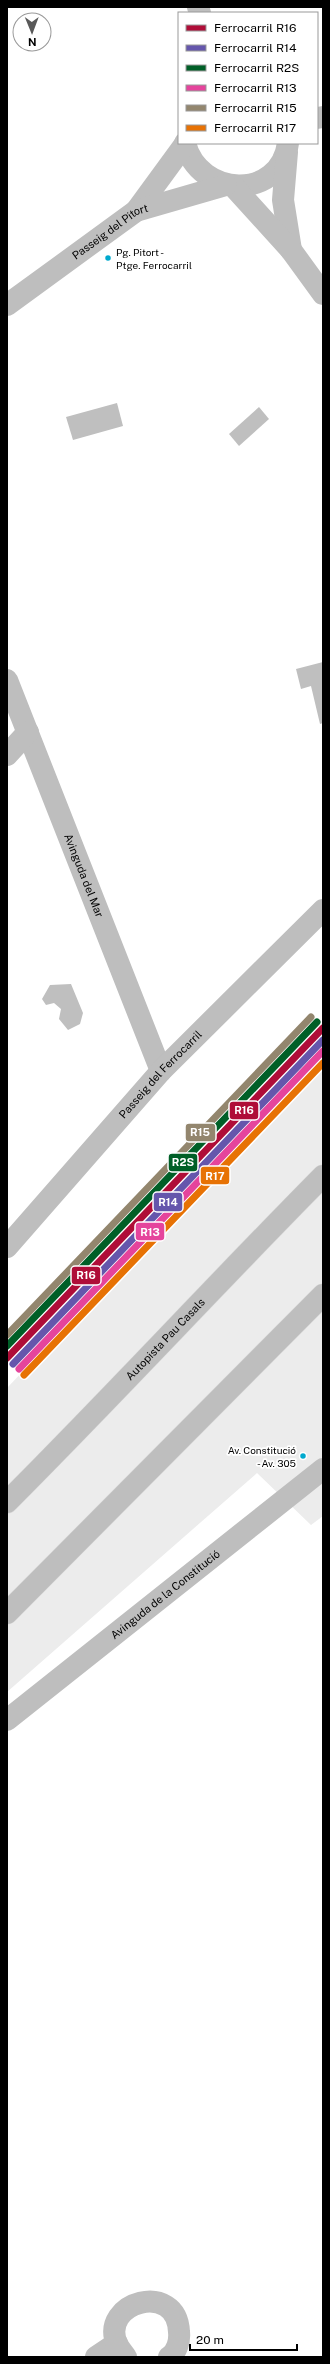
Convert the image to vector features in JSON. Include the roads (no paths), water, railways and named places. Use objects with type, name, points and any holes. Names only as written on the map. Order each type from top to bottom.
[{"type":"main road","points":[[185,144],[190,158],[199,171],[212,180],[230,186],[291,250],[323,294]]},
{"type":"main road","points":[[136,211],[185,144]]},
{"type":"main road","points":[[287,147],[283,200],[291,250]]},
{"type":"main road","name":"Passeig del Pitort","points":[[7,305],[136,211],[230,186],[251,185],[266,177],[279,166],[287,147]]},
{"type":"main road","name":"Avinguda del Mar","points":[[7,680],[161,1071]]},
{"type":"main road","points":[[7,755],[28,732]]},
{"type":"main road","name":"Passeig del Ferrocarril","points":[[7,1246],[161,1071],[323,910]]},
{"type":"main road","name":"Autopista Pau Casals","points":[[7,1502],[92,1416],[216,1284],[323,1176]]},
{"type":"main road","points":[[7,1613],[323,1295]]},
{"type":"main road","name":"Avinguda de la Constitució","points":[[7,1720],[323,1469]]},
{"type":"main road","points":[[96,2357],[121,2350],[116,2326],[123,2312],[137,2302],[154,2301],[170,2309],[179,2323],[180,2340],[169,2357]]},
{"type":"rail line","name":"R15","points":[[7,1335],[311,1017]]},
{"type":"rail line","name":"R2S","points":[[7,1346],[317,1022]]},
{"type":"rail line","name":"R16","points":[[7,1358],[323,1028]]},
{"type":"rail line","name":"R14","points":[[13,1364],[323,1040]]},
{"type":"rail line","name":"R13","points":[[19,1369],[323,1051]]},
{"type":"rail line","name":"R17","points":[[24,1375],[323,1063]]},
{"type":"place","name":"Pg. Pitort - Ptge. Ferrocarril","points":[[108,258]]},
{"type":"place","name":"Av. Constitució - Av. 305","points":[[303,1456]]}]
